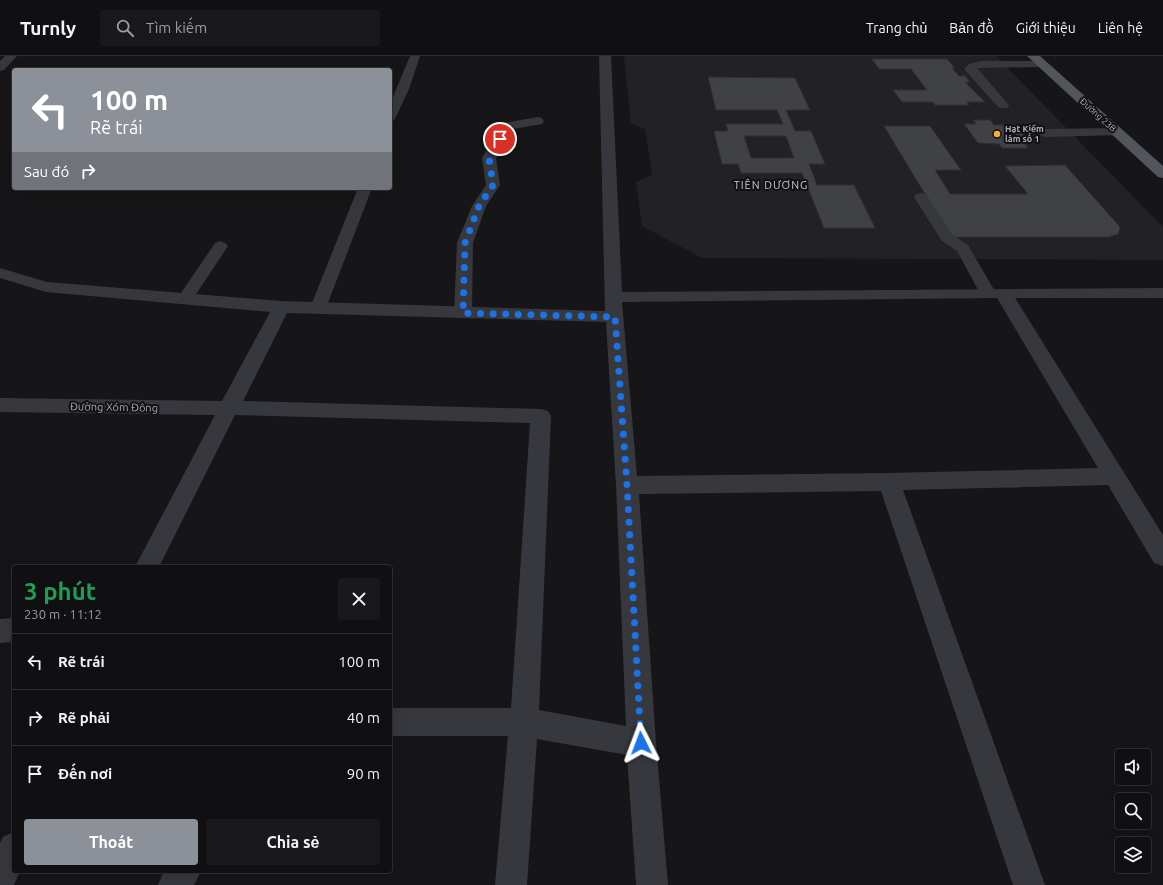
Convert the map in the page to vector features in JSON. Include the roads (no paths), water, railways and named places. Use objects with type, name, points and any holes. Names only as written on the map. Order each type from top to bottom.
[{"type":"main road","name":"Đường 23B","points":[[1038,60],[1163,174]]},
{"type":"street","points":[[0,68],[12,56]]},
{"type":"street","points":[[605,56],[614,307],[627,485],[641,743],[652,885]]},
{"type":"street","points":[[0,272],[46,288],[281,307],[463,313],[995,293],[1163,294]]},
{"type":"street","points":[[995,293],[1114,476],[1163,556]]},
{"type":"street","points":[[148,565],[281,307]]},
{"type":"street","name":"Đường Xóm Đông","points":[[0,405],[228,408],[541,416],[524,722]]},
{"type":"street","points":[[627,485],[889,482],[1114,476]]},
{"type":"street","points":[[889,482],[1029,885]]},
{"type":"street","points":[[0,630],[12,630]]},
{"type":"street","points":[[392,722],[524,722],[641,743]]},
{"type":"street","points":[[511,885],[524,722]]},
{"type":"street","points":[[0,878],[12,852]]},
{"type":"street","points":[[174,885],[183,873]]},
{"type":"lane","points":[[392,114],[415,56]]},
{"type":"lane","points":[[1003,105],[970,69],[973,66],[980,64],[1038,60]]},
{"type":"lane","points":[[463,313],[465,243],[479,206],[493,185],[489,158],[508,126],[538,121]]},
{"type":"lane","points":[[1045,133],[1117,132]]},
{"type":"lane","points":[[318,308],[364,190]]},
{"type":"lane","points":[[921,197],[947,238],[963,248],[995,293]]},
{"type":"lane","points":[[185,299],[220,246]]},
{"type":"place","name":"Hạt Kiểm lâm số 1","points":[[997,134]]},
{"type":"district","name":"TIÊN DƯƠNG","points":[[771,185]]}]
